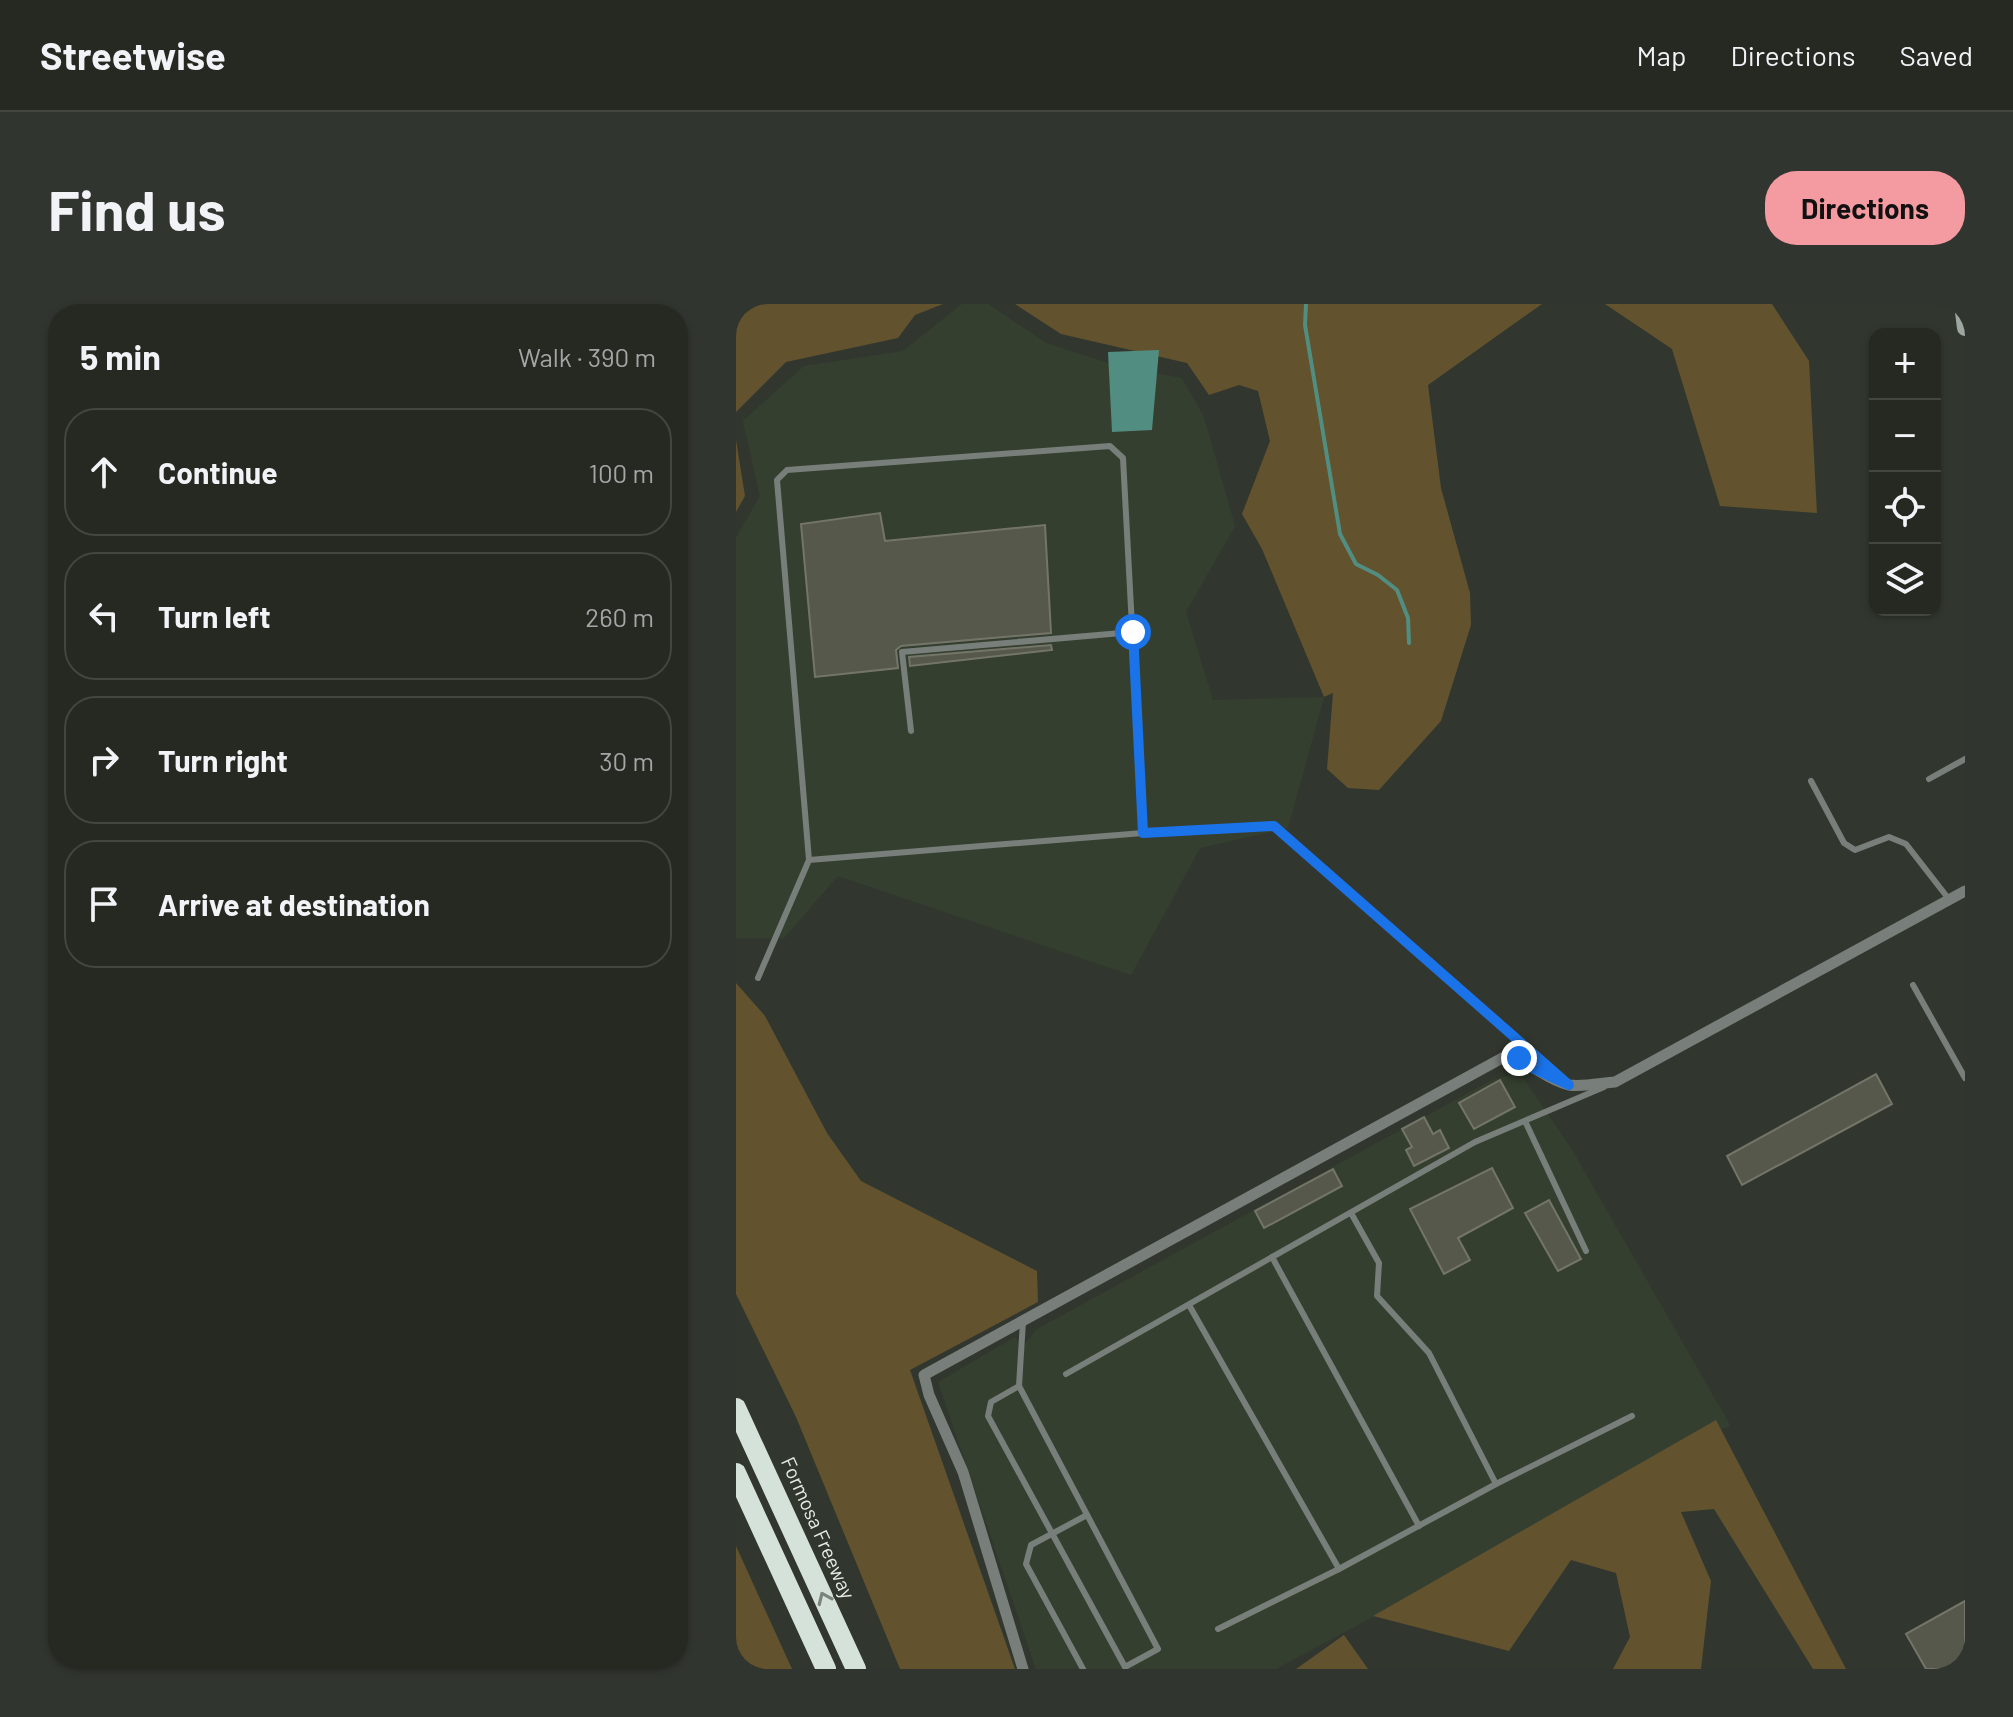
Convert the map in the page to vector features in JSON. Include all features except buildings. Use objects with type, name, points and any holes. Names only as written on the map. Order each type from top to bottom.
[{"type":"highway","name":"Formosa Freeway","points":[[736,1408],[856,1669]]},
{"type":"highway","points":[[736,1473],[826,1669]]},
{"type":"street","points":[[1962,304],[1965,328]]},
{"type":"street","points":[[1023,1669],[963,1472],[929,1395],[924,1375],[1504,1057],[1519,1058],[1530,1067],[1569,1085],[1615,1082],[1965,891]]},
{"type":"lane","points":[[758,978],[809,860],[777,480],[787,470],[1110,446],[1123,458],[1143,833]]},
{"type":"lane","points":[[911,731],[902,652],[1133,632]]},
{"type":"lane","points":[[1929,779],[1965,759]]},
{"type":"lane","points":[[1811,781],[1844,843],[1855,850],[1889,837],[1906,844],[1948,898]]},
{"type":"lane","points":[[809,860],[1143,833],[1274,826],[1569,1085]]},
{"type":"lane","points":[[1913,985],[1965,1078]]},
{"type":"lane","points":[[1066,1374],[1475,1142],[1615,1082]]},
{"type":"lane","points":[[1525,1121],[1586,1251]]},
{"type":"lane","points":[[1351,1213],[1379,1263],[1377,1296],[1429,1353],[1496,1484]]},
{"type":"lane","points":[[1272,1257],[1419,1526]]},
{"type":"lane","points":[[1189,1305],[1339,1569]]},
{"type":"lane","points":[[1019,1386],[991,1402],[988,1416],[1124,1668],[1158,1649],[1019,1386],[1023,1321]]},
{"type":"lane","points":[[1218,1629],[1632,1416]]},
{"type":"lane","points":[[1083,1669],[1026,1564],[1031,1545],[1087,1515]]},
{"type":"shaded area","points":[[736,304],[943,304],[915,315],[898,338],[786,362],[736,412]]},
{"type":"shaded area","points":[[962,304],[988,304],[1046,343],[1117,366],[1182,378],[1204,417],[1235,526],[1186,612],[1213,700],[1324,697],[1288,828],[1200,848],[1131,975],[838,876],[784,938],[736,938],[736,538],[760,496],[743,421],[804,366],[903,351]]},
{"type":"shaded area","points":[[1015,304],[1542,304],[1428,385],[1441,488],[1470,593],[1471,625],[1441,721],[1379,790],[1348,788],[1327,769],[1333,693],[1324,697],[1262,549],[1242,514],[1270,441],[1258,391],[1239,385],[1209,395],[1187,363],[1061,334]]},
{"type":"shaded area","points":[[1605,304],[1772,304],[1809,361],[1817,513],[1720,506],[1672,349]]},
{"type":"shaded area","points":[[736,440],[745,496],[736,512]]},
{"type":"shaded area","points":[[736,983],[765,1016],[827,1133],[861,1181],[1037,1271],[1038,1302],[910,1370],[1015,1669],[900,1669],[796,1417],[736,1294]]},
{"type":"shaded area","points":[[1519,1072],[1571,1148],[1730,1425],[1276,1669],[1036,1669],[938,1382],[1015,1337],[1022,1347],[1037,1329],[1490,1081]]},
{"type":"shaded area","points":[[1716,1420],[1846,1669],[1813,1669],[1714,1509],[1681,1512],[1711,1581],[1701,1669],[1613,1669],[1630,1637],[1616,1573],[1571,1560],[1509,1651],[1373,1616]]},
{"type":"shaded area","points":[[736,1546],[792,1669],[736,1669]]},
{"type":"shaded area","points":[[1344,1635],[1368,1669],[1296,1669]]},
{"type":"water","points":[[1159,350],[1152,430],[1112,432],[1108,352]]},
{"type":"waterway","points":[[1306,304],[1305,325],[1340,534],[1356,564],[1378,575],[1397,590],[1408,618],[1409,643]]},
{"type":"route","points":[[1133,632],[1143,833],[1274,826],[1569,1085],[1530,1067],[1519,1058]]}]
